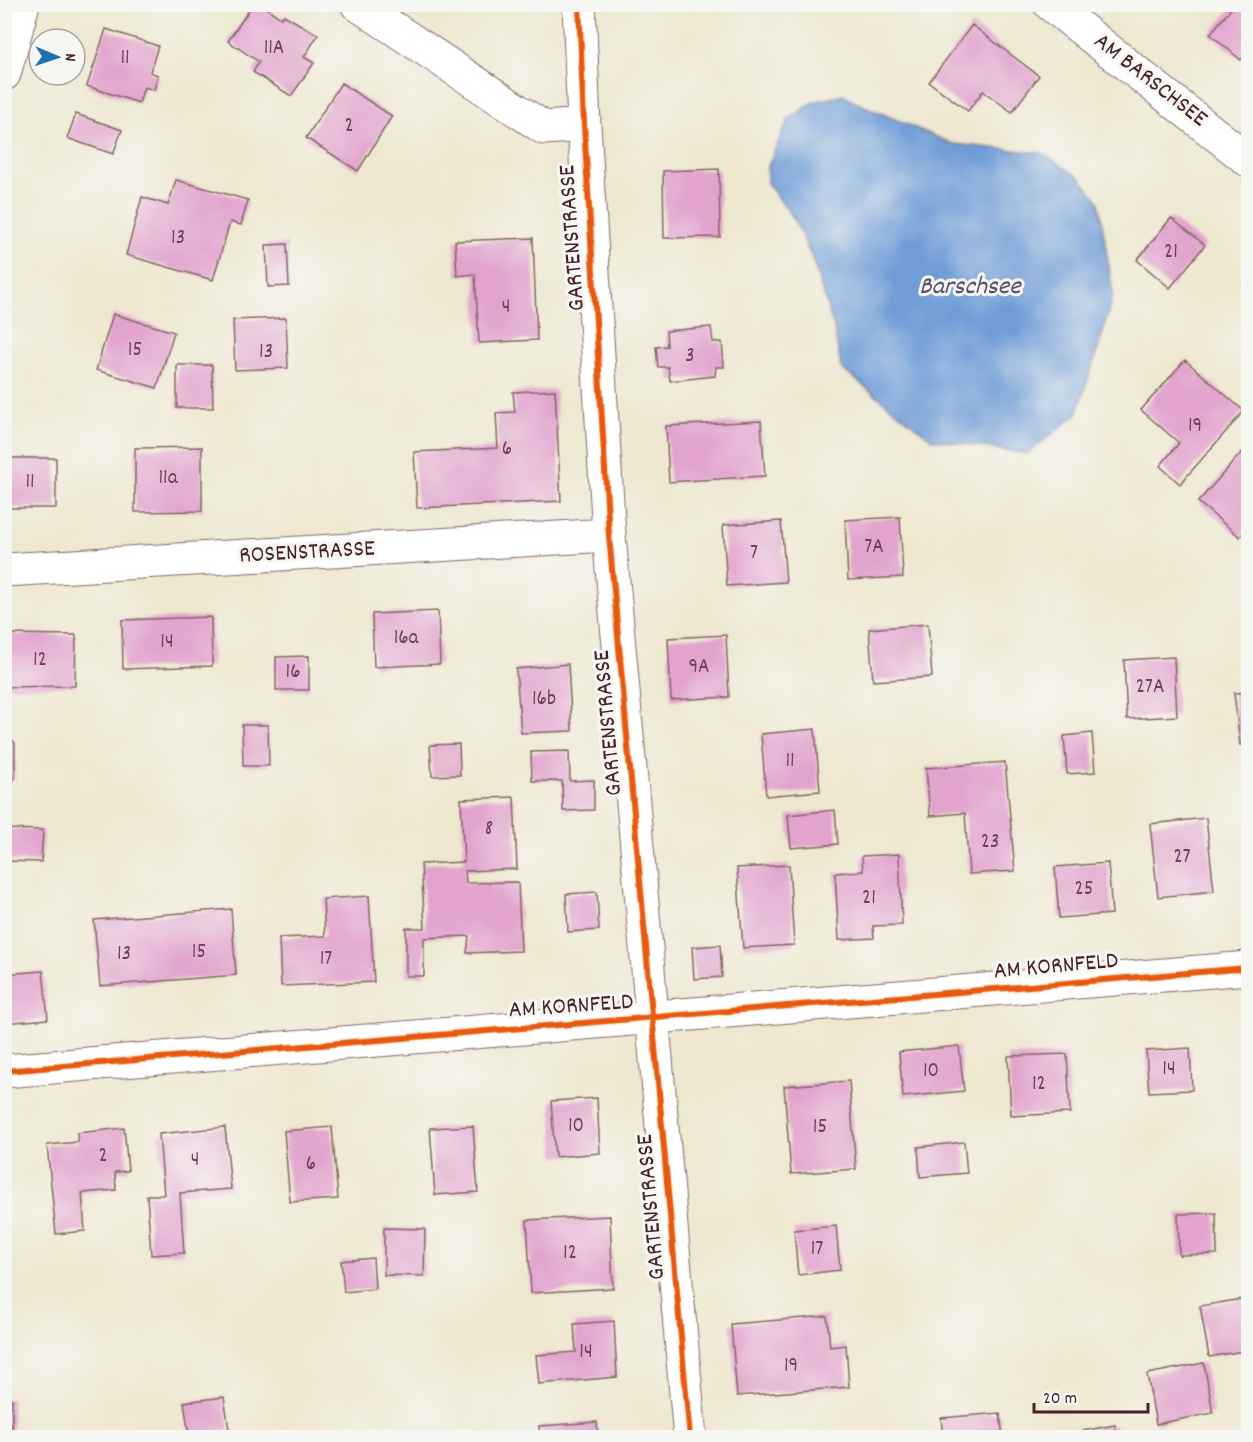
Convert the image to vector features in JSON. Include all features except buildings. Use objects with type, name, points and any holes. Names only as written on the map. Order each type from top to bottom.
[{"type":"street","points":[[4,74],[24,4]]},
{"type":"street","points":[[357,4],[544,128],[584,125]]},
{"type":"street","name":"GARTENSTRASSE","points":[[579,4],[584,125],[609,535],[690,1437]]},
{"type":"street","name":"AM BARSCHSEE","points":[[1050,4],[1248,160]]},
{"type":"street","name":"ROSENSTRASSE","points":[[4,570],[609,535]]},
{"type":"street","name":"AM KORNFELD","points":[[4,1071],[387,1038],[654,1019],[1248,968]]},
{"type":"water","name":"Barschsee","points":[[843,95],[953,144],[1042,153],[1081,178],[1099,202],[1113,294],[1102,336],[1077,414],[1027,454],[932,439],[841,368],[834,328],[812,258],[793,217],[767,183],[767,168],[788,120],[813,102]]},
{"type":"cycle path","points":[[579,4],[584,125],[609,535],[690,1438]]},
{"type":"cycle path","points":[[4,1071],[1248,968]]}]
